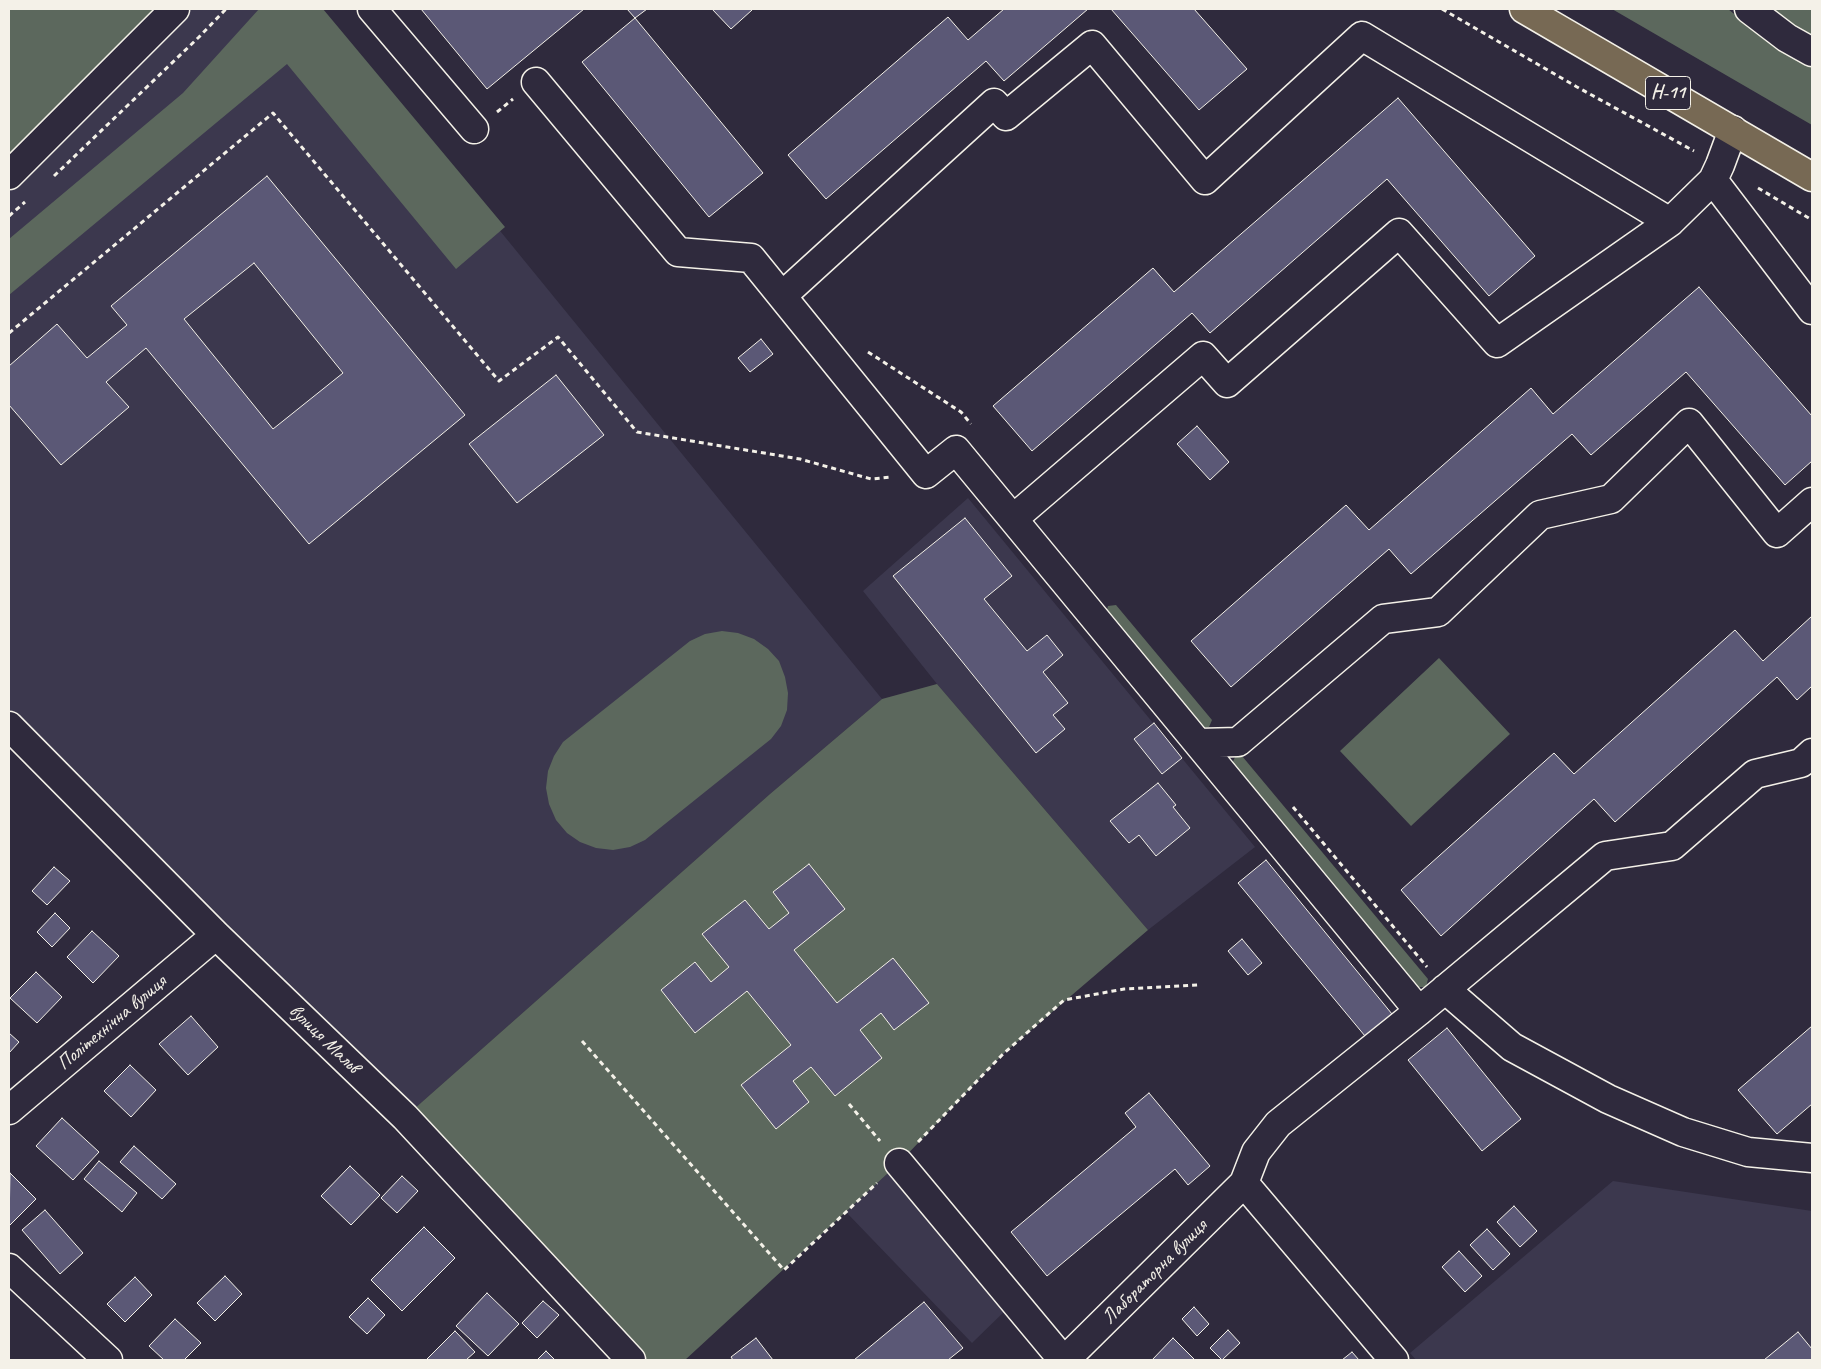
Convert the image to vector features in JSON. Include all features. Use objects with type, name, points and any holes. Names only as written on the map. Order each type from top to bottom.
[{"type":"main road","name":"Н-11","points":[[1524,9],[1812,176]]},
{"type":"street","points":[[372,9],[474,129]]},
{"type":"street","points":[[1749,9],[1788,38],[1812,52]]},
{"type":"street","points":[[9,174],[171,10]]},
{"type":"street","points":[[782,296],[994,103],[1006,116],[1092,45],[1205,180],[1362,36],[1670,222]]},
{"type":"street","points":[[536,82],[678,252],[751,258],[926,474],[956,450],[1419,1011]]},
{"type":"street","points":[[1013,519],[1203,356],[1227,383],[1399,233],[1497,343],[1670,222],[1716,173],[1733,130]]},
{"type":"street","points":[[1716,173],[1812,310]]},
{"type":"street","points":[[1199,743],[1238,742],[1382,619],[1438,612],[1540,515],[1611,499],[1689,423],[1777,533],[1812,502]]},
{"type":"street","name":"вулиця Мальв","points":[[9,726],[216,935],[405,1117],[631,1360]]},
{"type":"street","points":[[1394,1360],[1244,1183],[1256,1152],[1278,1124],[1419,1011],[1605,856],[1672,846],[1755,774],[1801,763],[1812,753]]},
{"type":"street","name":"Політехнічна вулиця","points":[[9,1110],[216,935]]},
{"type":"street","points":[[1445,989],[1512,1047],[1608,1099],[1683,1132],[1748,1152],[1812,1158]]},
{"type":"street","points":[[899,1163],[1064,1360]]},
{"type":"street","name":"Лабораторна вулиця","points":[[1064,1360],[1244,1183]]},
{"type":"street","points":[[9,1268],[108,1360]]},
{"type":"path","points":[[48,181],[200,37],[226,9]]},
{"type":"path","points":[[1442,9],[1577,88],[1716,173],[1812,220]]},
{"type":"path","points":[[474,129],[536,82]]},
{"type":"path","points":[[9,333],[273,113],[499,381],[558,336],[637,432],[800,458],[871,479],[898,477]]},
{"type":"path","points":[[9,216],[28,200]]},
{"type":"path","points":[[582,1041],[784,1270],[899,1163],[1003,1054],[1064,1000],[1124,989],[1198,986]]},
{"type":"path","points":[[849,1104],[899,1163]]},
{"type":"shaded area","points":[[175,9],[319,9],[882,699],[770,794],[405,1117],[9,726],[9,175]]},
{"type":"shaded area","points":[[968,498],[1255,847],[1148,930],[937,684],[863,591]]},
{"type":"shaded area","points":[[899,1163],[1008,1308],[972,1343],[846,1212]]},
{"type":"shaded area","points":[[1613,1181],[1812,1211],[1812,1360],[1416,1360],[1410,1353]]},
{"type":"green space","points":[[9,9],[175,9],[9,175]]},
{"type":"green space","points":[[259,9],[323,9],[505,227],[456,269],[287,64],[9,295],[9,239],[183,93]]},
{"type":"green space","points":[[1612,9],[1728,9],[1770,43],[1812,67],[1812,125]]},
{"type":"green space","points":[[1771,9],[1812,9],[1812,37],[1799,30]]},
{"type":"green space","points":[[1116,605],[1212,720],[1209,727],[1202,728],[1106,613],[1108,606]]},
{"type":"green space","points":[[722,631],[738,633],[754,639],[768,649],[779,661],[788,693],[787,710],[781,726],[771,739],[645,840],[630,847],[613,850],[596,848],[580,842],[567,833],[556,820],[549,804],[546,788],[548,771],[554,756],[563,742],[690,641],[705,634]]},
{"type":"green space","points":[[1439,658],[1510,734],[1411,826],[1340,751]]},
{"type":"green space","points":[[937,684],[1148,930],[1003,1054],[899,1163],[685,1360],[631,1360],[405,1117],[770,794],[882,699]]},
{"type":"green space","points":[[1242,756],[1428,979],[1426,987],[1418,987],[1232,764],[1235,757]]},
{"type":"building","points":[[421,9],[584,9],[487,89]]},
{"type":"building","points":[[627,9],[647,9],[635,18]]},
{"type":"building","points":[[712,9],[751,9],[752,10],[731,29]]},
{"type":"building","points":[[1004,9],[1088,9],[1004,81],[986,61],[826,199],[788,155],[948,17],[968,40]]},
{"type":"building","points":[[1111,9],[1194,9],[1247,69],[1199,110]]},
{"type":"building","points":[[635,18],[763,173],[709,217],[582,62]]},
{"type":"building","points":[[1398,98],[1535,256],[1489,296],[1387,179],[1210,333],[1192,313],[1032,451],[993,406],[1153,268],[1174,292]]},
{"type":"building","points":[[267,176],[465,415],[309,544],[146,348],[106,382],[129,407],[61,465],[9,405],[9,366],[57,324],[87,358],[127,325],[111,306]],"holes":[[[254,263],[343,373],[273,429],[184,319]]]},
{"type":"building","points":[[1699,287],[1812,416],[1812,461],[1785,485],[1686,372],[1591,455],[1572,434],[1411,574],[1389,549],[1231,687],[1191,641],[1346,505],[1369,530],[1531,388],[1553,414]]},
{"type":"building","points":[[761,339],[773,354],[750,372],[738,358]]},
{"type":"building","points":[[556,375],[604,435],[517,503],[469,444]]},
{"type":"building","points":[[1197,426],[1229,462],[1210,480],[1177,444]]},
{"type":"building","points":[[965,518],[1012,576],[984,599],[1027,651],[1047,635],[1063,655],[1043,672],[1068,703],[1053,715],[1065,729],[1036,753],[893,576]]},
{"type":"building","points":[[1812,616],[1812,686],[1797,700],[1777,677],[1615,822],[1594,799],[1441,936],[1401,890],[1554,753],[1574,774],[1735,630],[1763,661]]},
{"type":"building","points":[[1154,723],[1182,758],[1162,774],[1134,739]]},
{"type":"building","points":[[1158,783],[1176,805],[1173,807],[1190,828],[1156,856],[1139,835],[1129,843],[1110,821]]},
{"type":"building","points":[[1266,860],[1392,1014],[1365,1036],[1238,883]]},
{"type":"building","points":[[809,864],[845,909],[794,950],[837,1003],[893,958],[929,1003],[894,1030],[881,1013],[860,1030],[882,1058],[835,1096],[811,1067],[793,1081],[809,1102],[776,1129],[741,1085],[791,1045],[747,991],[695,1033],[661,990],[695,962],[711,982],[729,967],[702,934],[745,900],[769,929],[789,913],[773,892]]},
{"type":"building","points":[[54,867],[70,881],[47,905],[32,891]]},
{"type":"building","points":[[55,913],[70,928],[52,947],[37,932]]},
{"type":"building","points":[[92,931],[119,956],[93,983],[67,957]]},
{"type":"building","points":[[1242,939],[1262,963],[1248,975],[1228,951]]},
{"type":"building","points":[[36,972],[62,997],[37,1023],[10,998]]},
{"type":"building","points":[[191,1016],[218,1047],[188,1075],[159,1044]]},
{"type":"building","points":[[1812,1026],[1812,1104],[1777,1134],[1738,1090]]},
{"type":"building","points":[[1447,1028],[1521,1119],[1482,1151],[1408,1060]]},
{"type":"building","points":[[9,1033],[19,1042],[9,1053]]},
{"type":"building","points":[[130,1065],[156,1090],[131,1117],[104,1091]]},
{"type":"building","points":[[1149,1093],[1210,1166],[1188,1185],[1175,1169],[1047,1276],[1011,1232],[1136,1127],[1125,1113]]},
{"type":"building","points":[[62,1118],[99,1152],[73,1180],[36,1146]]},
{"type":"building","points":[[134,1146],[176,1184],[162,1199],[120,1162]]},
{"type":"building","points":[[99,1161],[137,1193],[122,1212],[84,1179]]},
{"type":"building","points":[[350,1166],[380,1195],[351,1225],[321,1196]]},
{"type":"building","points":[[10,1173],[36,1199],[10,1225],[9,1224]]},
{"type":"building","points":[[402,1176],[418,1191],[397,1213],[381,1198]]},
{"type":"building","points":[[1514,1206],[1537,1231],[1520,1247],[1497,1222]]},
{"type":"building","points":[[45,1210],[83,1253],[60,1274],[22,1230]]},
{"type":"building","points":[[424,1227],[455,1258],[402,1311],[371,1280]]},
{"type":"building","points":[[1487,1229],[1510,1254],[1493,1270],[1470,1245]]},
{"type":"building","points":[[1459,1251],[1482,1276],[1465,1292],[1442,1267]]},
{"type":"building","points":[[225,1276],[242,1294],[215,1321],[197,1303]]},
{"type":"building","points":[[135,1277],[152,1295],[125,1322],[107,1304]]},
{"type":"building","points":[[487,1293],[519,1324],[488,1356],[456,1326]]},
{"type":"building","points":[[368,1298],[385,1315],[367,1334],[349,1317]]},
{"type":"building","points":[[543,1301],[559,1315],[537,1338],[522,1323]]},
{"type":"building","points":[[924,1302],[963,1348],[948,1360],[854,1360]]},
{"type":"building","points":[[1194,1307],[1209,1324],[1197,1336],[1182,1319]]},
{"type":"building","points":[[175,1319],[201,1343],[184,1360],[164,1360],[149,1346]]},
{"type":"building","points":[[1228,1330],[1240,1343],[1222,1360],[1210,1348]]},
{"type":"building","points":[[455,1331],[475,1352],[466,1360],[426,1360]]},
{"type":"building","points":[[1798,1332],[1812,1349],[1812,1360],[1764,1360]]},
{"type":"building","points":[[756,1338],[773,1360],[733,1360],[731,1357]]},
{"type":"building","points":[[1173,1338],[1195,1360],[1152,1360]]},
{"type":"building","points":[[546,1351],[555,1360],[537,1360]]},
{"type":"building","points":[[1352,1352],[1359,1360],[1342,1360]]}]
